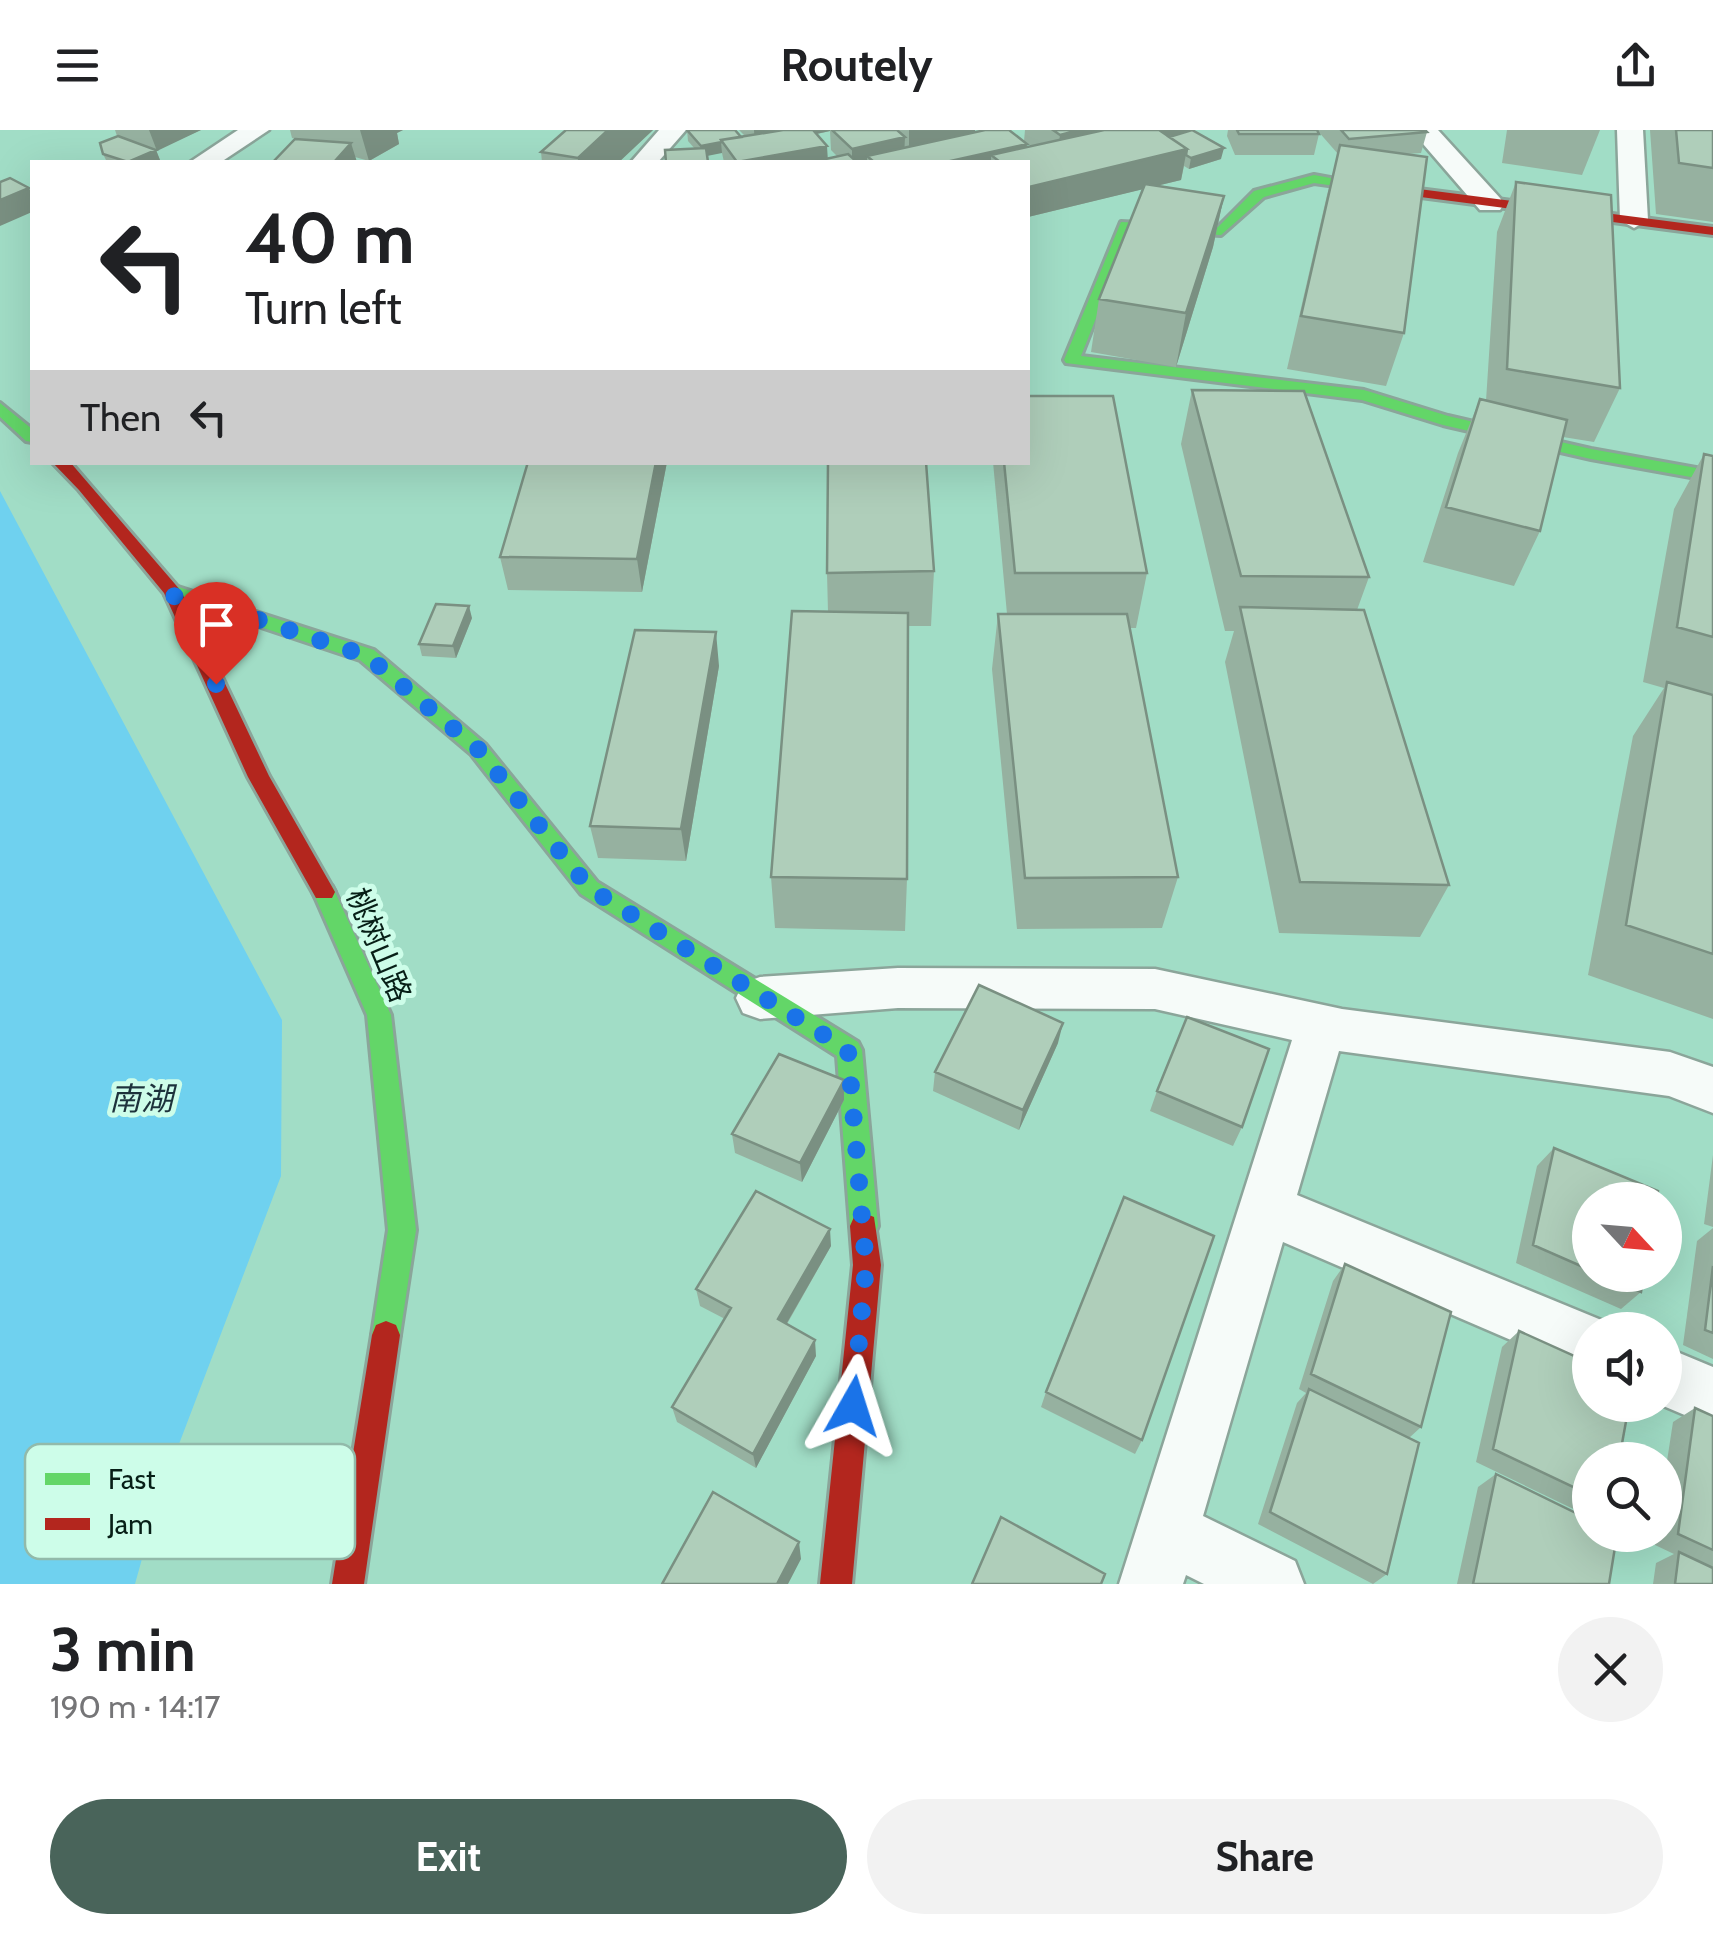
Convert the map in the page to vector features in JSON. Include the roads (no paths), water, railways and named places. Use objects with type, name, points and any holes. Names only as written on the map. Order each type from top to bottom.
[{"type":"street","points":[[205,160],[256,130]]},
{"type":"street","points":[[646,160],[673,130]]},
{"type":"street","points":[[1424,130],[1490,204]]},
{"type":"street","points":[[1630,130],[1634,220]]},
{"type":"street","points":[[1713,230],[1314,179],[1259,194],[1221,231],[1126,226],[1072,360],[1364,395],[1443,420],[1591,454],[1713,476]]},
{"type":"street","points":[[0,408],[30,435]]},
{"type":"street","name":"桃树山路","points":[[63,465],[172,591],[259,777],[316,874],[379,1015],[402,1230],[355,1538]]},
{"type":"street","points":[[172,591],[367,656],[478,749],[589,888],[848,1050],[866,1266],[836,1584]]},
{"type":"street","points":[[760,998],[898,988],[1155,989],[1321,1026],[1670,1074],[1713,1090]]},
{"type":"street","points":[[1272,1584],[1159,1558],[1321,1026]]},
{"type":"street","points":[[1266,1208],[1572,1337]]},
{"type":"street","points":[[1682,1384],[1713,1397]]},
{"type":"street","name":"桃树山路","points":[[348,1584],[352,1559]]},
{"type":"water","name":"南湖","points":[[0,491],[282,1020],[281,1176],[179,1444],[25,1444],[25,1559],[142,1559],[135,1584],[0,1584]]}]
